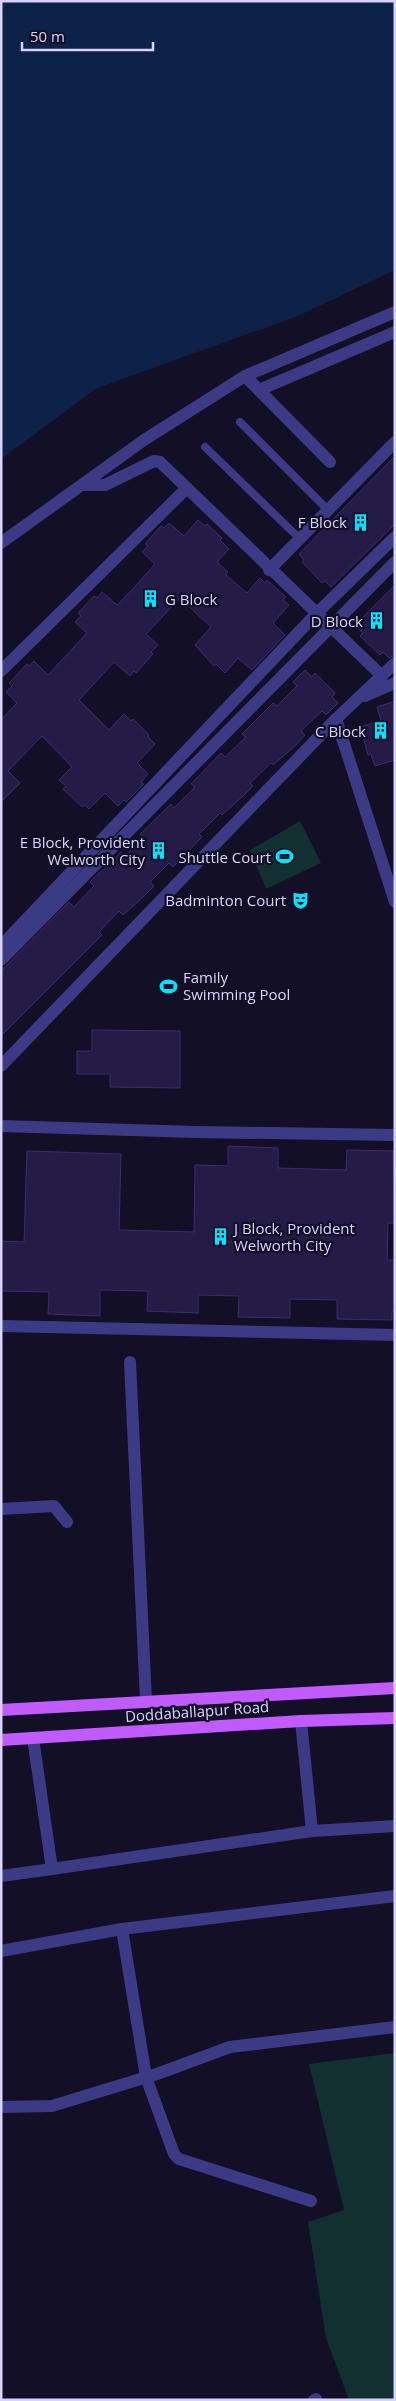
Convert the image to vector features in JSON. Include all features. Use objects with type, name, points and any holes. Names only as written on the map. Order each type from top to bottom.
[{"type":"main road","name":"Doddaballapur Road","points":[[1,1710],[395,1688]]},
{"type":"main road","name":"Doddaballapur Road","points":[[1,1740],[301,1721],[395,1718]]},
{"type":"street","points":[[1,543],[144,440],[245,376],[395,312]]},
{"type":"street","points":[[259,390],[395,332]]},
{"type":"street","points":[[245,376],[330,462]]},
{"type":"street","points":[[269,570],[395,442]]},
{"type":"street","points":[[82,485],[102,486],[157,461],[382,676]]},
{"type":"street","points":[[1,671],[187,488]]},
{"type":"street","points":[[1,946],[316,614],[395,537]]},
{"type":"street","points":[[1,960],[395,562]]},
{"type":"street","points":[[1,1066],[336,719],[395,663]]},
{"type":"street","points":[[356,700],[395,683]]},
{"type":"street","points":[[336,719],[391,876],[395,902]]},
{"type":"street","points":[[1,1126],[196,1132],[395,1135]]},
{"type":"street","points":[[1,1326],[128,1327],[395,1335]]},
{"type":"street","points":[[130,1362],[146,1701]]},
{"type":"street","points":[[1,1509],[54,1506],[67,1522]]},
{"type":"street","points":[[301,1721],[312,1831]]},
{"type":"street","points":[[33,1738],[52,1869]]},
{"type":"street","points":[[1,1876],[312,1831],[395,1826]]},
{"type":"street","points":[[1,1951],[122,1929],[395,1896]]},
{"type":"street","points":[[122,1929],[146,2077],[170,2148],[180,2159],[311,2201]]},
{"type":"street","points":[[1,2107],[52,2106],[146,2077],[230,2047],[395,2027]]},
{"type":"lane","points":[[240,422],[328,510]]},
{"type":"lane","points":[[205,447],[300,539]]},
{"type":"green space","name":"Shuttle Court","points":[[300,821],[321,863],[266,889],[250,850]]},
{"type":"green space","points":[[395,2053],[395,2400],[349,2400],[326,2338],[308,2222],[344,2210],[309,2064]]},
{"type":"water","points":[[1,1],[395,1],[395,270],[298,316],[97,388],[1,459]]},
{"type":"building","name":"F Block","points":[[395,456],[395,524],[331,587],[325,581],[322,583],[302,562],[304,560],[299,554]]},
{"type":"building","points":[[198,520],[205,526],[207,524],[222,538],[220,540],[229,549],[217,562],[228,572],[226,575],[247,593],[260,578],[265,583],[267,580],[286,597],[283,600],[289,605],[273,623],[285,635],[252,670],[238,658],[225,673],[216,664],[214,666],[195,645],[211,627],[180,598],[146,634],[158,645],[151,652],[153,654],[136,673],[134,671],[130,676],[114,662],[79,700],[109,730],[124,714],[131,721],[133,719],[149,735],[148,737],[155,744],[137,763],[148,774],[141,782],[144,784],[126,802],[124,800],[118,806],[105,793],[89,809],[85,805],[82,807],[63,789],[66,786],[59,780],[72,767],[42,736],[8,771],[20,783],[1,802],[1,720],[17,703],[6,692],[12,686],[9,683],[27,664],[29,666],[34,661],[48,675],[87,633],[75,622],[81,616],[78,613],[94,596],[97,598],[102,592],[117,605],[132,590],[155,564],[142,552],[148,546],[145,544],[161,526],[164,528],[169,523],[184,536]]},
{"type":"building","name":"D Block","points":[[395,585],[395,655],[389,658],[383,652],[380,655],[360,636],[363,633],[355,625]]},
{"type":"building","name":"E Block, Provident Welworth City","points":[[305,670],[312,677],[315,673],[335,693],[332,697],[338,703],[326,715],[322,711],[301,731],[305,735],[295,746],[273,765],[271,763],[250,783],[253,786],[222,815],[220,813],[199,834],[202,837],[173,867],[169,863],[150,882],[154,886],[142,898],[123,915],[119,911],[99,932],[102,935],[1,1036],[1,971],[69,902],[74,907],[94,886],[90,882],[121,852],[125,856],[144,837],[140,834],[171,804],[174,808],[195,787],[191,784],[221,753],[225,757],[246,737],[242,734],[273,703],[277,706],[297,686],[293,682]]},
{"type":"building","name":"C Block","points":[[395,701],[395,760],[375,766],[371,754],[368,755],[363,737],[366,736],[363,726],[381,721],[377,707]]},
{"type":"building","points":[[92,1030],[180,1031],[180,1088],[110,1087],[110,1074],[77,1074],[77,1051],[92,1051]]},
{"type":"building","name":"J Block, Provident Welworth City","points":[[228,1146],[278,1148],[278,1168],[346,1170],[347,1150],[393,1151],[395,1223],[388,1223],[387,1260],[395,1260],[395,1311],[392,1311],[392,1320],[337,1319],[337,1300],[290,1299],[290,1318],[238,1317],[239,1296],[198,1295],[198,1313],[147,1311],[148,1291],[100,1290],[100,1316],[48,1314],[49,1292],[1,1291],[1,1241],[24,1242],[27,1151],[121,1154],[119,1230],[194,1232],[195,1165],[228,1166]]},
{"type":"place","name":"F Block","points":[[361,522]]},
{"type":"place","name":"G Block","points":[[151,599]]},
{"type":"place","name":"D Block","points":[[377,621]]},
{"type":"place","name":"C Block","points":[[380,731]]},
{"type":"place","name":"E Block, Provident Welworth City","points":[[159,851]]},
{"type":"place","name":"Shuttle Court","points":[[285,857]]},
{"type":"place","name":"Badminton Court","points":[[300,900]]},
{"type":"place","name":"Family Swimming Pool","points":[[169,986]]},
{"type":"place","name":"J Block, Provident Welworth City","points":[[220,1237]]}]
